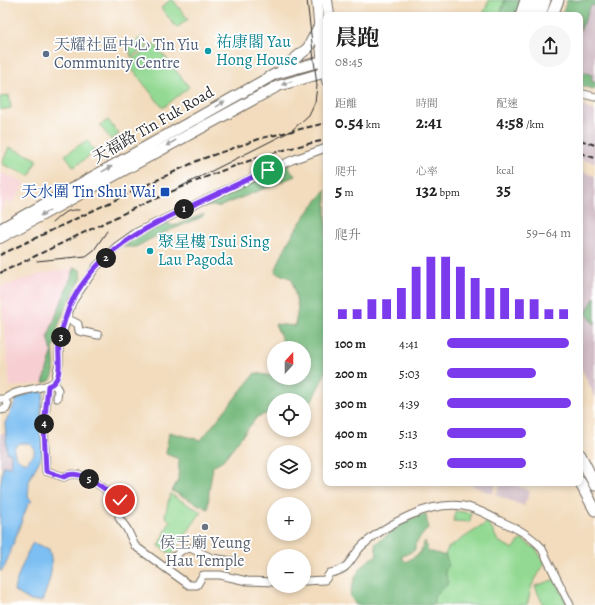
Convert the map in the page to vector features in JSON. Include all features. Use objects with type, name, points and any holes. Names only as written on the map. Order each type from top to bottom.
[{"type":"main road","points":[[317,0],[323,54]]},
{"type":"main road","points":[[327,0],[329,12]]},
{"type":"main road","points":[[522,12],[526,0]]},
{"type":"main road","points":[[531,12],[535,0]]},
{"type":"main road","points":[[541,12],[545,0]]},
{"type":"main road","points":[[553,12],[558,0]]},
{"type":"main road","points":[[275,74],[308,48],[319,24]]},
{"type":"main road","name":"天福路 Tin Fuk Road","points":[[0,229],[275,74],[323,61]]},
{"type":"main road","name":"天福路 Tin Fuk Road","points":[[0,238],[278,86],[323,75]]},
{"type":"main road","points":[[583,461],[595,485]]},
{"type":"main road","points":[[582,486],[595,510]]},
{"type":"street","points":[[583,94],[595,97]]},
{"type":"street","points":[[267,582],[247,581],[220,575],[203,575],[197,584],[189,584],[135,546],[127,529],[118,518],[120,500],[81,474],[69,473],[64,477],[46,471],[44,428],[51,385],[57,378],[59,344],[72,302],[96,267],[116,247],[137,232],[249,179],[292,160],[323,149]]},
{"type":"street","points":[[66,318],[78,324],[79,331],[98,334]]},
{"type":"street","points":[[0,410],[4,410],[8,407],[3,399],[17,392],[51,385],[58,390],[57,398]]},
{"type":"street","points":[[311,581],[325,580],[330,573],[342,570],[362,545],[400,519],[450,505],[472,508],[526,533],[541,547],[570,605]]},
{"type":"street","points":[[167,568],[173,558],[182,550],[190,548],[212,558],[239,562]]},
{"type":"shaded area","points":[[591,5],[595,6],[595,82],[583,73],[583,24]]},
{"type":"shaded area","points":[[583,107],[595,111],[595,163],[583,160]]},
{"type":"shaded area","points":[[0,172],[26,183],[12,204],[6,201],[0,215]]},
{"type":"shaded area","points":[[583,172],[595,176],[595,398],[583,372]]},
{"type":"shaded area","points":[[75,267],[48,336],[52,353],[43,383],[10,387],[0,287],[36,275]]},
{"type":"shaded area","points":[[5,433],[7,452],[11,453],[11,467],[0,466],[0,434]]},
{"type":"shaded area","points":[[474,486],[495,486],[492,494]]},
{"type":"shaded area","points":[[500,486],[518,486],[530,491],[524,506],[496,495]]},
{"type":"green space","points":[[170,0],[173,0],[188,19],[177,28],[161,8]]},
{"type":"green space","points":[[489,0],[505,0],[501,12],[484,12]]},
{"type":"green space","points":[[505,0],[523,0],[519,12],[501,12]]},
{"type":"green space","points":[[567,0],[595,0],[595,6],[591,5],[583,24],[583,12],[563,12]]},
{"type":"green space","points":[[142,37],[148,45],[131,57],[129,46]]},
{"type":"green space","points":[[154,43],[189,87],[163,108],[127,63]]},
{"type":"green space","points":[[583,72],[592,75],[591,81],[595,82],[595,90],[583,86]]},
{"type":"green space","points":[[9,95],[11,108],[0,110],[0,97]]},
{"type":"green space","points":[[108,120],[119,134],[111,140],[100,125]]},
{"type":"green space","points":[[87,140],[95,152],[74,167],[65,155]]},
{"type":"green space","points":[[9,147],[37,159],[30,176],[2,164]]},
{"type":"green space","points":[[287,165],[295,176],[221,206],[199,207]]},
{"type":"green space","points":[[323,194],[323,378],[312,400],[311,393],[267,393],[267,413],[257,417],[223,460],[213,466],[208,509],[172,491],[178,480],[179,459],[166,454],[169,432],[201,440],[255,373],[267,375],[267,385],[311,385],[311,341],[283,341],[275,324],[295,326],[298,308],[292,279],[275,272],[296,228]]},
{"type":"green space","points":[[204,214],[202,217],[156,236],[136,247],[123,247],[135,238],[166,222],[173,226]]},
{"type":"green space","points":[[75,267],[80,270],[82,277],[58,327],[54,345],[54,374],[50,381],[43,383],[52,353],[48,336]]},
{"type":"green space","points":[[595,297],[595,325],[586,313]]},
{"type":"green space","points":[[170,494],[201,512],[172,555],[159,546],[170,521],[165,516]]},
{"type":"green space","points":[[455,511],[471,513],[470,522],[454,521]]},
{"type":"green space","points":[[426,514],[428,528],[415,544],[415,550],[401,557],[406,562],[420,553],[425,541],[428,551],[446,556],[448,565],[445,572],[449,583],[435,595],[433,605],[356,605],[350,596],[353,583],[362,567],[377,555],[375,544],[409,519]]},
{"type":"green space","points":[[488,522],[498,541],[513,549],[521,539],[536,549],[545,563],[532,585],[527,605],[421,605],[448,548]]},
{"type":"green space","points":[[556,579],[567,605],[543,605],[535,586]]},
{"type":"water","points":[[35,391],[44,393],[41,407],[43,451],[29,481],[28,497],[32,501],[28,504],[5,566],[0,572],[0,488],[3,466],[11,467],[11,453],[7,453],[5,423],[17,399]],"holes":[[[20,443],[29,443],[34,448],[34,454],[26,463],[17,458],[14,448]]]},
{"type":"water","points":[[33,543],[49,549],[51,556],[50,575],[42,601],[31,601],[14,591],[22,566]]},
{"type":"tram line","points":[[176,189],[291,131],[309,115],[315,102],[317,86],[307,0]]},
{"type":"tram line","points":[[52,223],[61,215],[71,210],[79,210]]},
{"type":"tram line","points":[[37,261],[86,256],[94,250],[107,231]]},
{"type":"railway","points":[[0,255],[199,160],[262,138],[323,124]]},
{"type":"railway","points":[[0,273],[137,207],[206,177],[277,152],[323,141]]},
{"type":"railway","points":[[583,141],[595,145]]},
{"type":"railway","points":[[583,154],[595,158]]},
{"type":"place","name":"祐康閣 Yau Hong House","points":[[208,51]]},
{"type":"place","name":"天耀社區中心 Tin Yiu Community Centre","points":[[46,54]]},
{"type":"place","name":"天水圍 Tin Shui Wai","points":[[165,192]]},
{"type":"place","name":"聚星樓 Tsui Sing Lau Pagoda","points":[[150,251]]},
{"type":"place","name":"侯王廟 Yeung Hau Temple","points":[[205,527]]},
{"type":"route","points":[[120,500],[81,474],[69,473],[64,477],[46,471],[46,443],[44,428],[48,386],[54,383],[57,378],[59,344],[72,302],[96,267],[126,239],[137,232],[268,170]]}]
